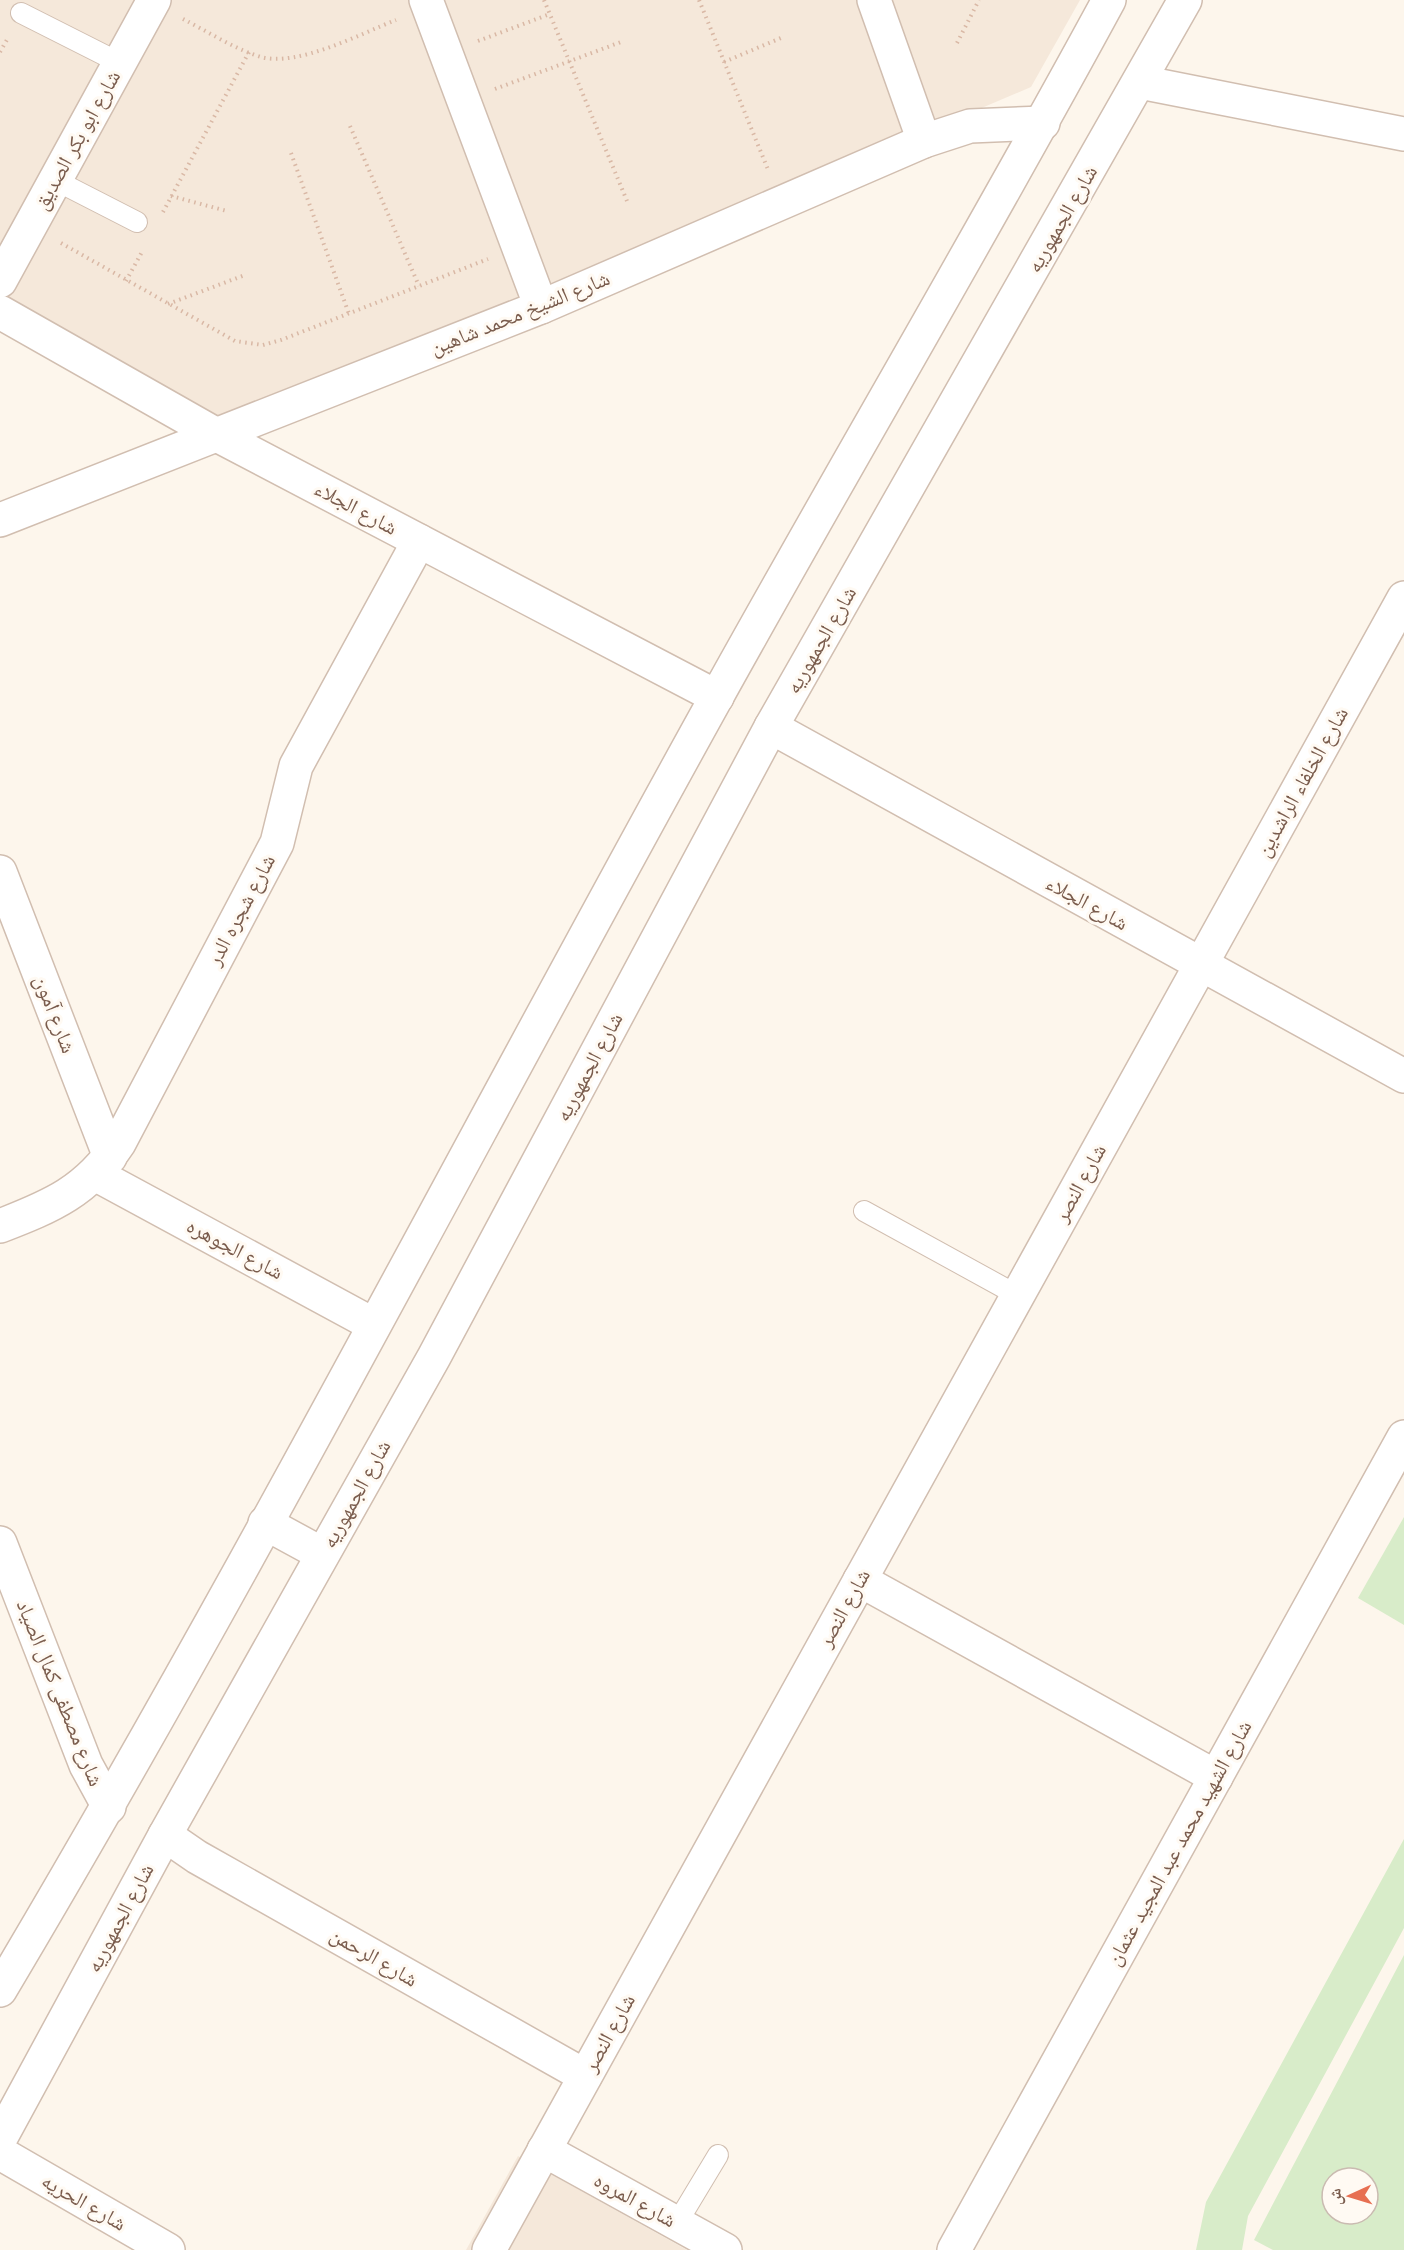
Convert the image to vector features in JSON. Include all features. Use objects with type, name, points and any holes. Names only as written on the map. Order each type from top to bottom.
[{"type":"street","points":[[874,0],[924,141]]},
{"type":"street","points":[[0,1990],[109,1808],[717,697],[1043,123],[1109,0]]},
{"type":"street","name":"شارع الجمهوريه","points":[[0,2139],[165,1834],[439,1346],[771,727],[1185,0]]},
{"type":"street","name":"شارع ابو بكر الصديق","points":[[0,280],[153,2]]},
{"type":"street","points":[[427,4],[541,307]]},
{"type":"street","points":[[1140,82],[1404,134]]},
{"type":"street","name":"شارع الشيخ محمد شاهين","points":[[0,520],[541,307],[924,141],[970,126],[1010,122],[1043,123]]},
{"type":"street","name":"شارع الجلاء","points":[[0,312],[214,434],[717,697]]},
{"type":"street","name":"شارع شجره الدر","points":[[0,1226],[51,1206],[102,1165],[127,1129],[277,843],[296,766],[419,541]]},
{"type":"street","name":"شارع الخلفاء الراشدين","points":[[1200,966],[1404,598]]},
{"type":"street","name":"شارع الجلاء","points":[[771,727],[1200,966],[1404,1076]]},
{"type":"street","name":"شارع آمون","points":[[0,872],[102,1165]]},
{"type":"street","name":"شارع النصر","points":[[489,2250],[1200,966]]},
{"type":"street","name":"شارع الجوهره","points":[[102,1165],[374,1325]]},
{"type":"street","name":"شارع الشهيد محمد عبد المجيد عثمان","points":[[954,2250],[1404,1437]]},
{"type":"street","points":[[266,1523],[322,1554]]},
{"type":"street","name":"شارع مصطفى كمال الصياد","points":[[0,1543],[86,1765],[109,1808]]},
{"type":"street","points":[[860,1580],[1216,1777]]},
{"type":"street","name":"شارع الرحمن","points":[[165,1834],[197,1857],[585,2076]]},
{"type":"street","name":"شارع المروه","points":[[544,2150],[725,2250]]},
{"type":"street","name":"شارع الحريه","points":[[0,2153],[168,2250]]},
{"type":"lane","points":[[21,13],[120,63]]},
{"type":"lane","points":[[55,180],[137,222]]},
{"type":"lane","points":[[864,1211],[1017,1295]]},
{"type":"lane","points":[[676,2223],[718,2155]]},
{"type":"path","points":[[544,0],[627,201]]},
{"type":"path","points":[[699,0],[781,203]]},
{"type":"path","points":[[957,43],[979,0]]},
{"type":"path","points":[[153,2],[249,52],[276,59],[303,56],[427,4]]},
{"type":"path","points":[[446,54],[550,14]]},
{"type":"path","points":[[724,62],[781,38]]},
{"type":"path","points":[[464,100],[621,42]]},
{"type":"path","points":[[161,215],[249,52]]},
{"type":"path","points":[[350,126],[419,286]]},
{"type":"path","points":[[291,153],[349,314]]},
{"type":"path","points":[[171,196],[227,212]]},
{"type":"path","points":[[30,226],[235,341],[254,346],[281,340],[518,246]]},
{"type":"path","points":[[126,281],[146,243]]},
{"type":"path","points":[[168,304],[245,275]]},
{"type":"shaded area","points":[[0,0],[1080,0],[1031,87],[215,434],[0,315]]},
{"type":"shaded area","points":[[518,2156],[687,2250],[466,2250]]},
{"type":"green space","points":[[1404,1517],[1404,1625],[1358,1598]]},
{"type":"green space","points":[[1404,1839],[1404,1928],[1248,2216],[1242,2250],[1196,2250],[1206,2202]]},
{"type":"green space","points":[[1404,1955],[1404,2250],[1273,2250],[1254,2240]]}]
